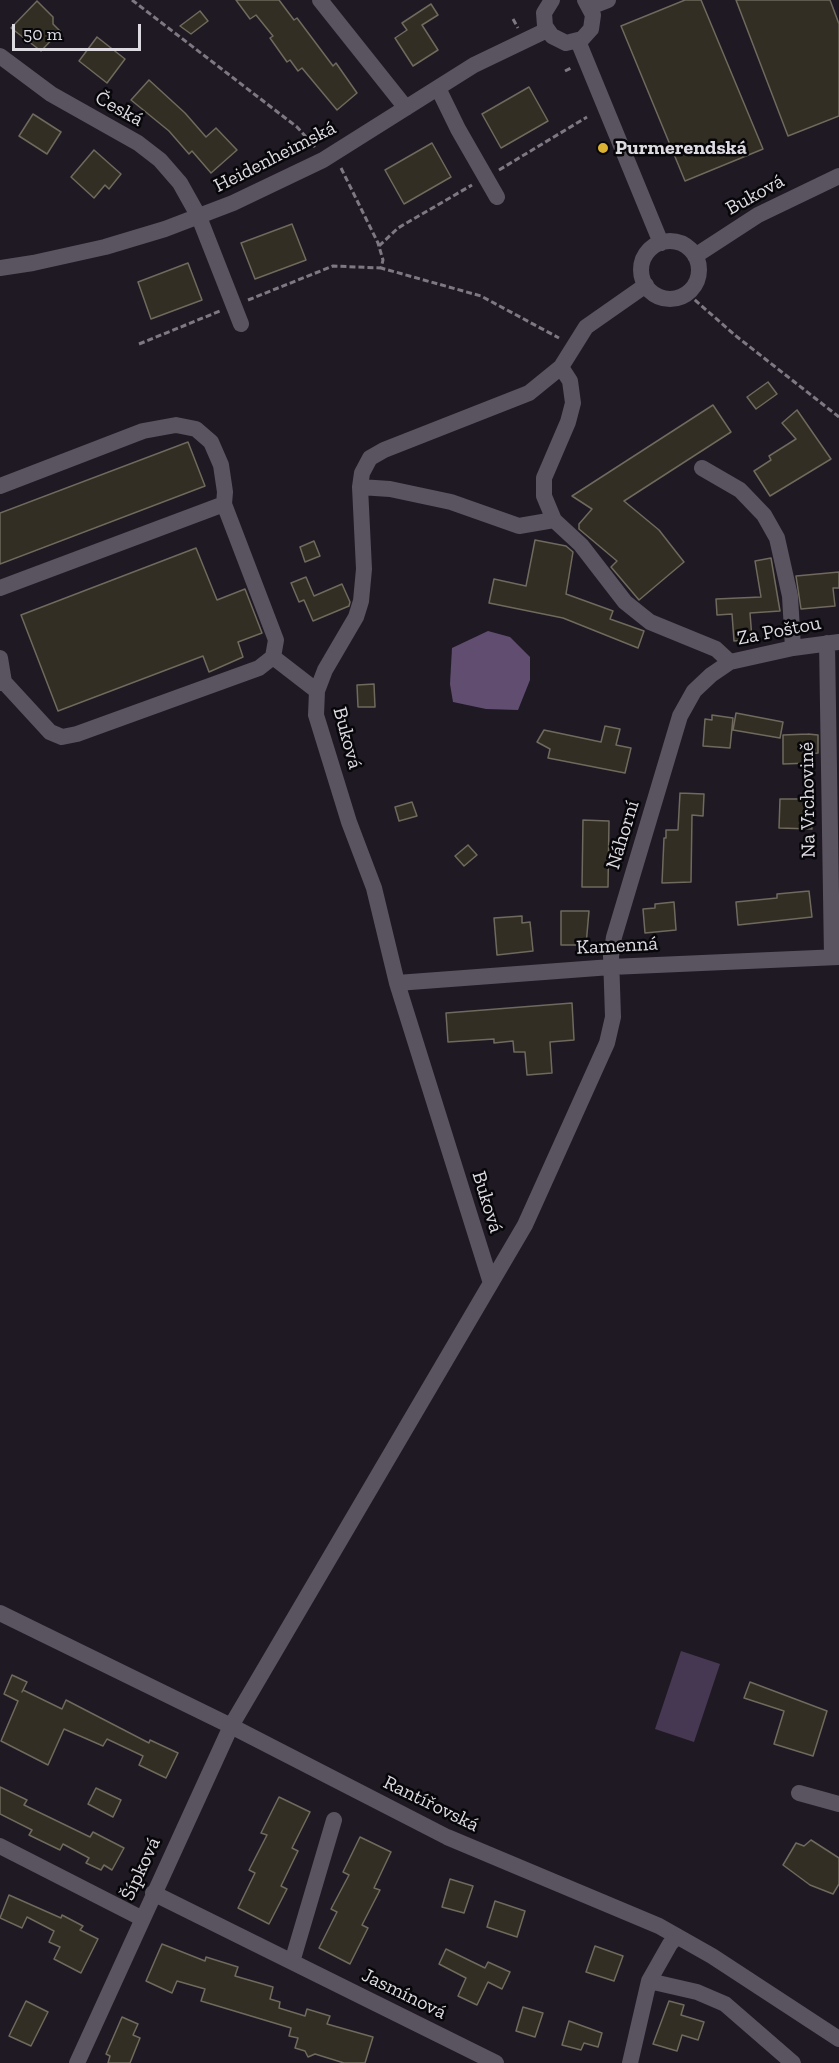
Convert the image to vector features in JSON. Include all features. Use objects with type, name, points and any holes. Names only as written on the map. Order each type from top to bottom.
[{"type":"street","points":[[320,0],[406,108]]},
{"type":"street","points":[[552,0],[544,13],[547,30],[562,42],[578,41],[591,29],[593,15],[588,3],[608,0]]},
{"type":"street","name":"Heidenheimská","points":[[0,268],[33,264],[105,247],[199,217],[268,187],[328,156],[514,43],[547,30]]},
{"type":"street","points":[[578,41],[661,243]]},
{"type":"street","name":"Česká","points":[[0,56],[51,94],[138,143],[160,160],[180,183],[199,217],[241,324]]},
{"type":"street","points":[[438,88],[458,129],[497,197]]},
{"type":"street","name":"Buková","points":[[695,256],[758,215],[839,176]]},
{"type":"street","points":[[676,242],[690,249],[695,256],[699,272],[694,288],[688,294],[669,299],[652,292],[645,285],[643,261],[653,248],[661,243],[676,242]]},
{"type":"street","name":"Buková","points":[[490,1280],[397,983],[374,888],[349,822],[316,716],[317,690],[324,670],[356,617],[361,601],[364,569],[360,487],[362,472],[370,458],[384,450],[516,399],[547,380],[561,367],[586,327],[593,320],[645,285]]},
{"type":"street","points":[[561,367],[570,381],[573,403],[544,478],[544,496],[554,520],[581,545],[626,602],[650,622],[716,649],[730,662]]},
{"type":"street","points":[[0,486],[143,431],[177,425],[196,429],[211,442],[221,465],[225,492],[224,504],[276,640],[273,657],[259,668],[77,734],[62,737],[50,732],[2,683],[0,658]]},
{"type":"street","points":[[702,468],[740,490],[764,515],[777,538],[790,596],[793,648]]},
{"type":"street","points":[[360,487],[390,489],[451,502],[519,526],[554,520]]},
{"type":"street","points":[[0,588],[224,504]]},
{"type":"street","name":"Za Poštou","points":[[681,716],[694,691],[730,662],[833,642]]},
{"type":"street","name":"Na Vrchovině","points":[[833,642],[835,957]]},
{"type":"street","points":[[273,657],[317,690]]},
{"type":"street","name":"Náhorní","points":[[490,1280],[525,1225],[607,1043],[613,1017],[611,967],[614,937],[681,716]]},
{"type":"street","name":"Kamenná","points":[[397,983],[611,967],[835,957]]},
{"type":"street","name":"Šípková","points":[[0,1846],[141,1918],[231,1726],[490,1280]]},
{"type":"street","name":"Rantířovská","points":[[0,1613],[231,1726],[447,1837],[677,1936],[839,2039]]},
{"type":"street","points":[[799,1793],[839,1804]]},
{"type":"street","points":[[292,1962],[334,1820]]},
{"type":"street","name":"Jasmínová","points":[[153,1893],[496,2063]]},
{"type":"street","points":[[77,2063],[141,1918]]},
{"type":"street","points":[[630,2063],[650,1981],[670,1944],[677,1936]]},
{"type":"street","points":[[650,1981],[697,1992],[725,2004],[793,2063]]},
{"type":"path","points":[[132,0],[297,127],[328,156],[353,188],[378,243],[382,260],[381,268]]},
{"type":"path","points":[[139,344],[333,266],[381,268],[481,296],[524,317],[573,347]]},
{"type":"path","points":[[688,294],[736,336],[839,417]]},
{"type":"shaded area","points":[[488,631],[510,637],[530,657],[530,680],[518,710],[486,709],[453,702],[450,684],[452,648]]},
{"type":"shaded area","points":[[681,1651],[720,1664],[694,1742],[655,1729]]},
{"type":"building","points":[[236,0],[279,0],[294,20],[297,18],[333,66],[336,63],[357,93],[337,110],[302,68],[298,71],[290,60],[287,62],[270,38],[273,36],[256,15],[250,19]]},
{"type":"building","points":[[685,0],[701,0],[763,149],[685,181],[621,26]]},
{"type":"building","points":[[736,0],[830,0],[839,24],[839,116],[788,136]]},
{"type":"building","points":[[37,1],[53,17],[53,24],[60,31],[41,51],[11,28]]},
{"type":"building","points":[[431,4],[438,15],[422,25],[438,50],[413,66],[395,38],[407,30],[402,23]]},
{"type":"building","points":[[200,11],[208,21],[191,34],[180,26]]},
{"type":"building","points":[[97,37],[125,59],[107,83],[79,61]]},
{"type":"building","points":[[149,80],[185,113],[206,137],[216,128],[237,150],[211,173],[192,151],[189,154],[169,131],[131,100]]},
{"type":"building","points":[[529,87],[548,121],[501,148],[482,114]]},
{"type":"building","points":[[33,114],[61,132],[47,154],[19,136]]},
{"type":"building","points":[[432,143],[451,177],[404,204],[385,170]]},
{"type":"building","points":[[94,150],[121,174],[109,189],[105,185],[94,198],[71,177]]},
{"type":"building","points":[[292,224],[306,260],[255,279],[241,243]]},
{"type":"building","points":[[188,263],[202,300],[151,319],[138,282]]},
{"type":"building","points":[[768,382],[777,394],[756,409],[747,397]]},
{"type":"building","points":[[713,405],[731,432],[624,501],[659,530],[684,562],[639,600],[611,567],[617,561],[579,529],[579,524],[592,509],[572,496]]},
{"type":"building","points":[[797,410],[831,459],[770,496],[754,471],[771,460],[769,456],[796,439],[782,423]]},
{"type":"building","points":[[188,442],[205,486],[0,564],[0,513]]},
{"type":"building","points":[[535,540],[566,546],[573,552],[566,594],[613,611],[610,619],[644,631],[638,648],[563,618],[489,603],[494,579],[526,586]]},
{"type":"building","points":[[314,541],[320,556],[305,562],[300,547]]},
{"type":"building","points":[[196,548],[217,600],[245,589],[262,633],[238,642],[243,657],[209,672],[203,656],[58,711],[21,615]]},
{"type":"building","points":[[771,558],[780,611],[750,613],[752,639],[734,641],[732,614],[717,615],[716,599],[761,597],[755,561]]},
{"type":"building","points":[[839,572],[839,588],[833,588],[835,606],[801,609],[796,576]]},
{"type":"building","points":[[306,577],[314,596],[342,584],[350,602],[349,606],[313,621],[304,600],[299,602],[291,583]]},
{"type":"building","points":[[374,684],[375,707],[358,707],[357,685]]},
{"type":"building","points":[[736,713],[783,722],[780,738],[733,730]]},
{"type":"building","points":[[712,715],[733,718],[730,748],[703,746],[705,719],[712,720]]},
{"type":"building","points":[[605,726],[620,729],[616,745],[631,748],[625,773],[548,758],[550,749],[537,742],[544,730],[601,742]]},
{"type":"building","points":[[783,735],[818,735],[818,753],[808,754],[809,763],[783,764]]},
{"type":"building","points":[[680,793],[704,794],[703,816],[692,815],[691,882],[662,883],[664,838],[666,838],[666,830],[678,830]]},
{"type":"building","points":[[780,799],[808,799],[812,829],[779,828]]},
{"type":"building","points":[[412,802],[417,816],[399,821],[395,807]]},
{"type":"building","points":[[583,820],[609,821],[608,887],[582,887]]},
{"type":"building","points":[[468,845],[477,855],[464,866],[455,856]]},
{"type":"building","points":[[809,891],[812,917],[738,925],[736,902],[777,898],[777,894]]},
{"type":"building","points":[[674,902],[676,930],[645,933],[643,909],[655,908],[655,904]]},
{"type":"building","points":[[561,911],[589,911],[586,945],[561,945]]},
{"type":"building","points":[[522,916],[522,923],[530,922],[533,951],[497,955],[494,918]]},
{"type":"building","points":[[572,1003],[574,1040],[550,1042],[552,1073],[527,1075],[525,1052],[514,1052],[513,1041],[494,1043],[494,1039],[448,1042],[446,1013]]},
{"type":"building","points":[[12,1675],[27,1682],[23,1690],[62,1709],[66,1700],[149,1743],[150,1740],[178,1753],[166,1778],[139,1765],[143,1756],[107,1739],[103,1746],[64,1729],[48,1765],[1,1741],[18,1701],[4,1694]]},
{"type":"building","points":[[750,1682],[827,1711],[813,1756],[774,1744],[784,1711],[744,1698]]},
{"type":"building","points":[[0,1787],[27,1800],[24,1805],[90,1837],[93,1832],[124,1848],[112,1870],[104,1865],[101,1870],[86,1863],[89,1858],[63,1844],[60,1850],[29,1835],[32,1830],[0,1814]]},
{"type":"building","points":[[96,1788],[121,1800],[113,1817],[88,1804]]},
{"type":"building","points":[[279,1797],[310,1812],[292,1848],[298,1851],[281,1886],[287,1889],[269,1924],[238,1908],[255,1873],[249,1870],[267,1835],[261,1833]]},
{"type":"building","points":[[360,1837],[391,1852],[374,1888],[380,1890],[362,1925],[368,1928],[350,1964],[319,1948],[337,1912],[331,1909],[349,1875],[343,1872]]},
{"type":"building","points":[[811,1840],[839,1858],[839,1884],[833,1894],[810,1885],[783,1865],[796,1843],[804,1846]]},
{"type":"building","points":[[450,1879],[473,1886],[464,1913],[442,1907]]},
{"type":"building","points":[[9,1895],[61,1918],[62,1915],[83,1926],[80,1930],[98,1939],[81,1973],[54,1959],[60,1947],[49,1942],[54,1931],[27,1917],[22,1928],[0,1918]]},
{"type":"building","points":[[495,1901],[525,1911],[517,1937],[487,1927]]},
{"type":"building","points":[[162,1944],[205,1961],[206,1957],[238,1967],[235,1976],[273,1987],[270,1999],[280,2002],[279,2008],[305,2016],[307,2009],[330,2016],[327,2024],[373,2037],[365,2063],[344,2063],[315,2054],[308,2057],[305,2051],[295,2048],[298,2038],[289,2036],[291,2028],[201,2001],[205,1989],[177,1981],[172,1993],[146,1981]]},
{"type":"building","points":[[595,1946],[623,1956],[614,1981],[586,1972]]},
{"type":"building","points":[[446,1949],[485,1968],[488,1962],[510,1972],[502,1989],[488,1982],[477,2005],[458,1996],[466,1978],[439,1964]]},
{"type":"building","points":[[26,2001],[48,2012],[31,2046],[9,2036]]},
{"type":"building","points":[[669,2001],[684,2005],[681,2015],[704,2022],[698,2040],[682,2035],[677,2051],[653,2044]]},
{"type":"building","points":[[523,2007],[543,2013],[535,2037],[516,2031]]},
{"type":"building","points":[[122,2017],[138,2024],[133,2035],[140,2038],[130,2063],[108,2063],[110,2056],[106,2054]]},
{"type":"building","points":[[569,2021],[602,2033],[598,2047],[584,2043],[581,2050],[562,2045]]},
{"type":"place","name":"Purmerendská","points":[[603,148]]}]
